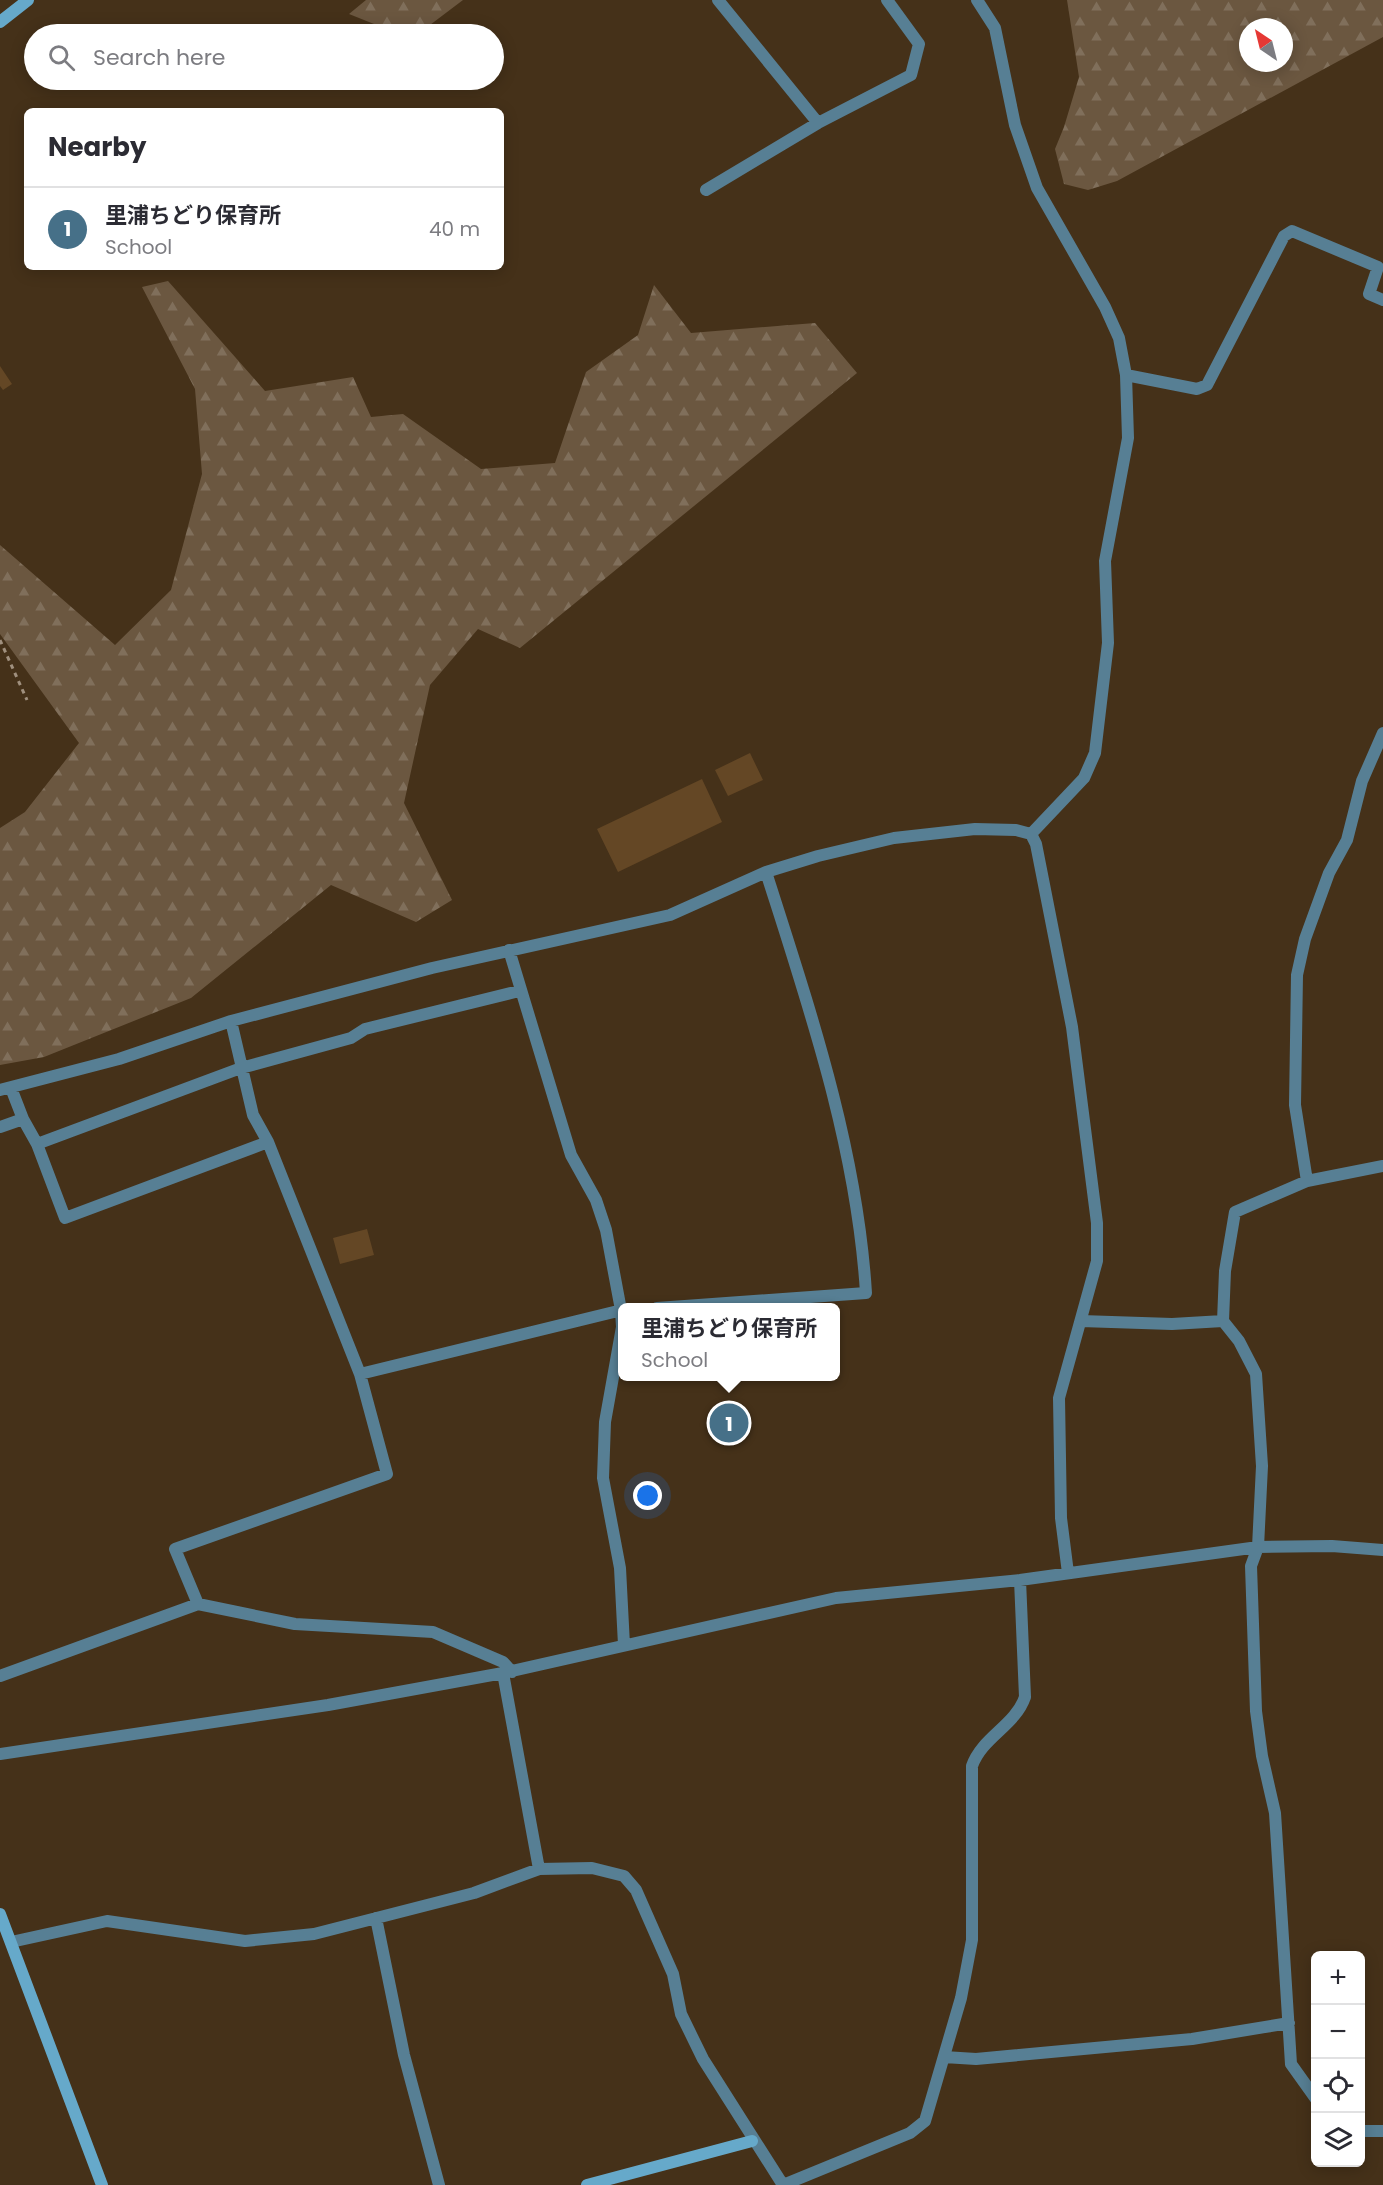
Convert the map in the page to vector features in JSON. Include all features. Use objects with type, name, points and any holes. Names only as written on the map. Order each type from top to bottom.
[{"type":"street","points":[[0,22],[28,0]]},
{"type":"street","points":[[718,0],[818,123]]},
{"type":"street","points":[[706,190],[818,123],[911,75],[919,44],[886,0]]},
{"type":"street","points":[[977,0],[995,28],[1015,126],[1038,188],[1105,307],[1119,338],[1126,375],[1128,438],[1105,561],[1108,643],[1095,753],[1084,778],[1031,834]]},
{"type":"street","points":[[1126,375],[1197,389],[1208,385],[1284,237],[1292,231],[1378,267],[1369,294],[1383,300]]},
{"type":"street","points":[[1306,1181],[1295,1106],[1297,975],[1305,939],[1329,873],[1347,840],[1362,782],[1383,733]]},
{"type":"street","points":[[268,1142],[65,1218],[37,1144],[5,1089],[119,1059],[231,1021],[432,968],[670,915],[766,872],[818,856],[894,838],[975,829],[1016,830],[1031,834],[1036,844],[1072,1027],[1095,1199],[1097,1261],[1059,1398],[1061,1518],[1068,1573]]},
{"type":"street","points":[[727,1303],[866,1293],[863,1250],[850,1166],[818,1033],[766,872]]},
{"type":"street","points":[[508,950],[571,1155],[596,1200],[606,1230],[621,1303]]},
{"type":"street","points":[[37,1144],[241,1068],[351,1038],[365,1029],[519,991]]},
{"type":"street","points":[[198,1604],[175,1549],[387,1474],[360,1374],[268,1142],[253,1115],[231,1021]]},
{"type":"street","points":[[0,1127],[23,1119]]},
{"type":"street","points":[[1311,2092],[1291,2064],[1275,1813],[1262,1756],[1256,1711],[1251,1566],[1258,1547],[1262,1466],[1256,1374],[1239,1341],[1223,1321],[1226,1271],[1235,1212],[1306,1181],[1383,1166]]},
{"type":"street","points":[[360,1374],[618,1311]]},
{"type":"street","points":[[1081,1321],[1172,1324],[1223,1321]]},
{"type":"street","points":[[618,1349],[605,1422],[603,1478],[620,1568],[624,1646]]},
{"type":"street","points":[[0,1754],[328,1705],[508,1672],[836,1598],[1020,1580],[1258,1547],[1332,1546],[1383,1550]]},
{"type":"street","points":[[10,1942],[107,1921],[245,1941],[314,1934],[474,1893],[512,1877],[539,1869],[592,1868],[624,1876],[636,1890],[672,1974],[681,2014],[703,2059],[752,2141],[783,2185],[910,2133],[925,2121],[962,1998],[972,1940],[972,1766],[977,1752],[1020,1710],[1025,1697],[1020,1580]]},
{"type":"street","points":[[0,1676],[198,1604],[295,1624],[433,1632],[503,1662],[508,1672],[539,1869]]},
{"type":"street","points":[[0,1914],[102,2185]]},
{"type":"street","points":[[376,1918],[404,2055],[439,2185]]},
{"type":"street","points":[[944,2057],[976,2059],[1192,2040],[1289,2023]]},
{"type":"street","points":[[1365,2131],[1383,2131]]},
{"type":"street","points":[[587,2185],[752,2141]]},
{"type":"path","points":[[0,640],[27,700]]},
{"type":"green space","points":[[366,0],[463,0],[431,24],[374,24],[349,14]]},
{"type":"green space","points":[[1067,0],[1383,0],[1383,37],[1117,181],[1088,190],[1064,184],[1055,149],[1079,77]]},
{"type":"green space","points":[[168,281],[265,391],[353,377],[371,417],[403,414],[481,469],[555,463],[586,372],[638,335],[654,285],[691,333],[815,323],[857,373],[520,648],[478,629],[430,685],[404,803],[452,900],[416,922],[331,885],[191,998],[44,1057],[0,1065],[0,828],[25,812],[79,743],[0,634],[0,545],[115,645],[171,590],[202,474],[195,389],[142,287]]},
{"type":"building","points":[[0,366],[12,384],[3,390],[0,386]]},
{"type":"building","points":[[750,753],[763,780],[728,796],[715,770]]},
{"type":"building","points":[[702,779],[722,822],[618,872],[597,829]]},
{"type":"building","points":[[367,1229],[374,1255],[340,1264],[333,1238]]},
{"type":"place","name":"里浦ちどり保育所","points":[[729,1423]]}]
